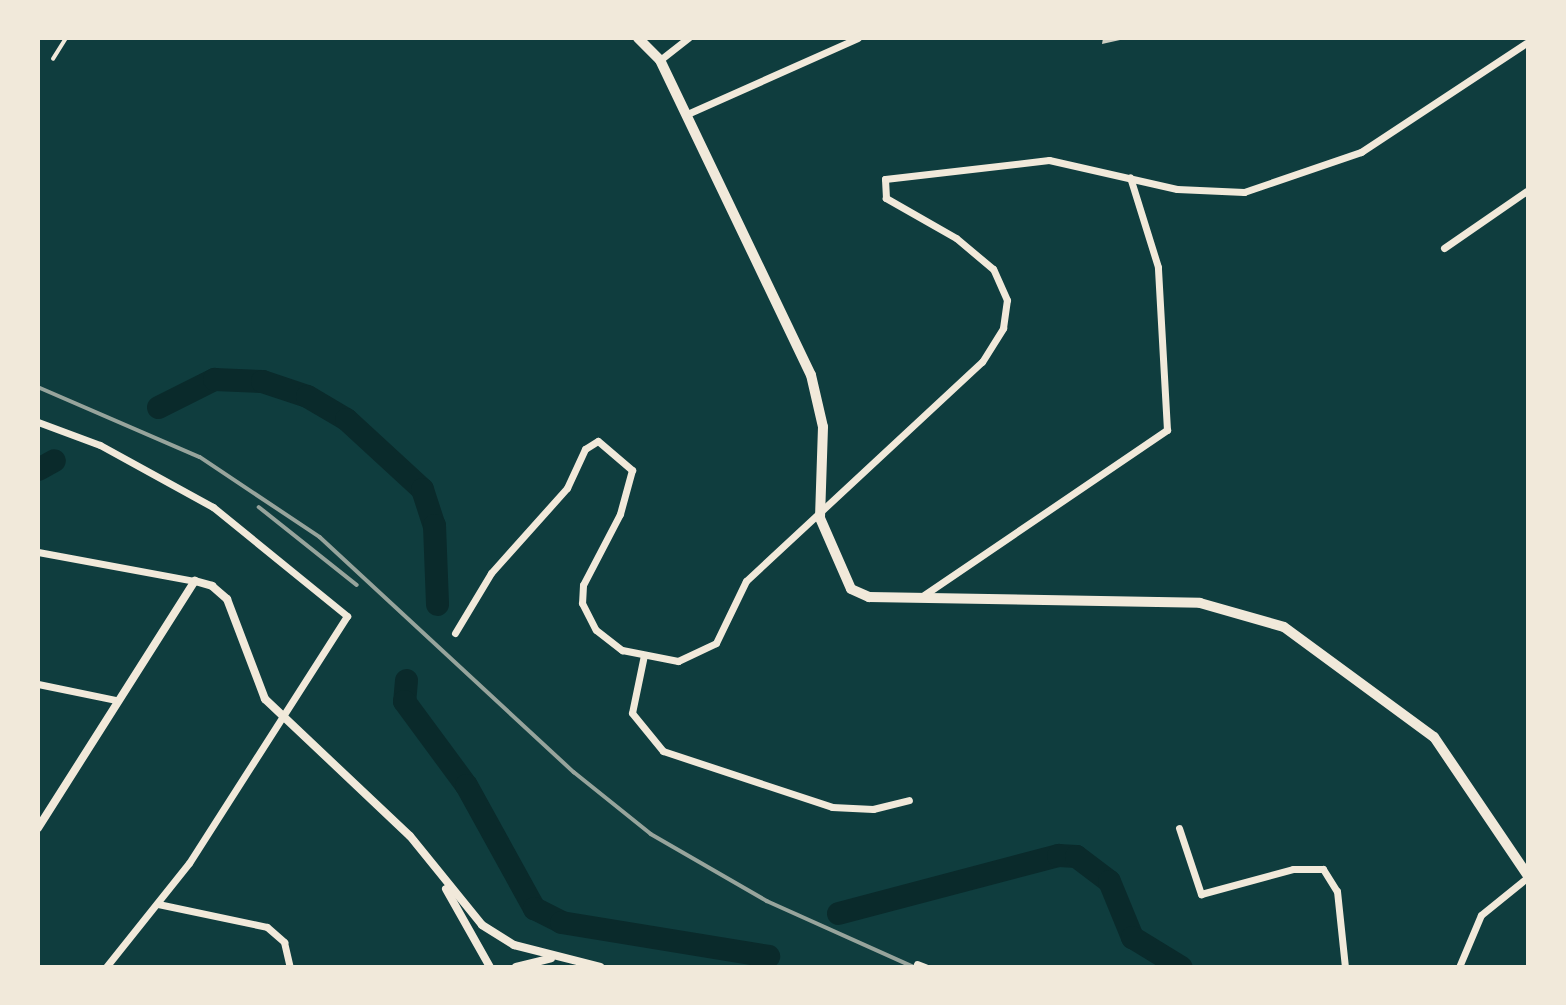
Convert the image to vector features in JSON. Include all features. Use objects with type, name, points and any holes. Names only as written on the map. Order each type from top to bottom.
[{"type":"main road","points":[[638,38],[660,60],[817,390],[823,427],[820,518],[851,589],[869,597],[923,595],[1200,603],[1284,627],[1434,737],[1528,877]]},
{"type":"street","points":[[660,60],[688,38]]},
{"type":"street","points":[[685,115],[858,38]]},
{"type":"street","points":[[455,633],[491,573],[567,488],[584,450],[598,441],[628,461],[632,474],[620,514],[583,585],[582,603],[607,641],[644,655],[678,661],[705,653],[746,581],[820,518],[982,362],[1003,328],[1007,300],[980,255],[883,193],[886,178],[1049,160],[1212,194],[1262,188],[1362,152],[1528,41]]},
{"type":"street","points":[[923,595],[1167,430],[1158,267],[1130,177]]},
{"type":"street","points":[[1444,248],[1528,190]]},
{"type":"street","points":[[38,422],[100,445],[213,507],[344,611],[345,620],[158,904],[106,967]]},
{"type":"street","points":[[38,552],[216,587],[227,599],[254,680],[280,717],[410,836],[443,883],[491,967]]},
{"type":"street","points":[[38,828],[116,700],[195,581]]},
{"type":"street","points":[[644,655],[632,713],[663,751],[832,807],[873,809],[909,800]]},
{"type":"street","points":[[38,684],[116,700]]},
{"type":"street","points":[[1179,828],[1200,894],[1293,869],[1323,869],[1337,891],[1345,967]]},
{"type":"street","points":[[1459,967],[1481,915],[1528,877]]},
{"type":"street","points":[[443,883],[482,925],[570,964],[600,967]]},
{"type":"street","points":[[158,904],[267,927],[284,942],[290,967]]},
{"type":"street","points":[[516,967],[554,958]]},
{"type":"lane","points":[[53,58],[66,38]]},
{"type":"building","points":[[1103,38],[1120,38],[1120,40],[1102,44]]},
{"type":"waterway","points":[[158,407],[214,379],[262,381],[307,396],[346,419],[422,489],[434,525],[437,604]]},
{"type":"waterway","points":[[38,469],[54,460]]},
{"type":"waterway","points":[[406,680],[404,701],[466,785],[534,908],[561,922],[768,956]]},
{"type":"waterway","points":[[838,913],[1058,855],[1076,856],[1109,881],[1132,937],[1181,967]]},
{"type":"railway","points":[[38,387],[200,457],[320,537],[574,772],[651,834],[767,901],[914,967]]},
{"type":"railway","points":[[259,507],[357,585]]}]
